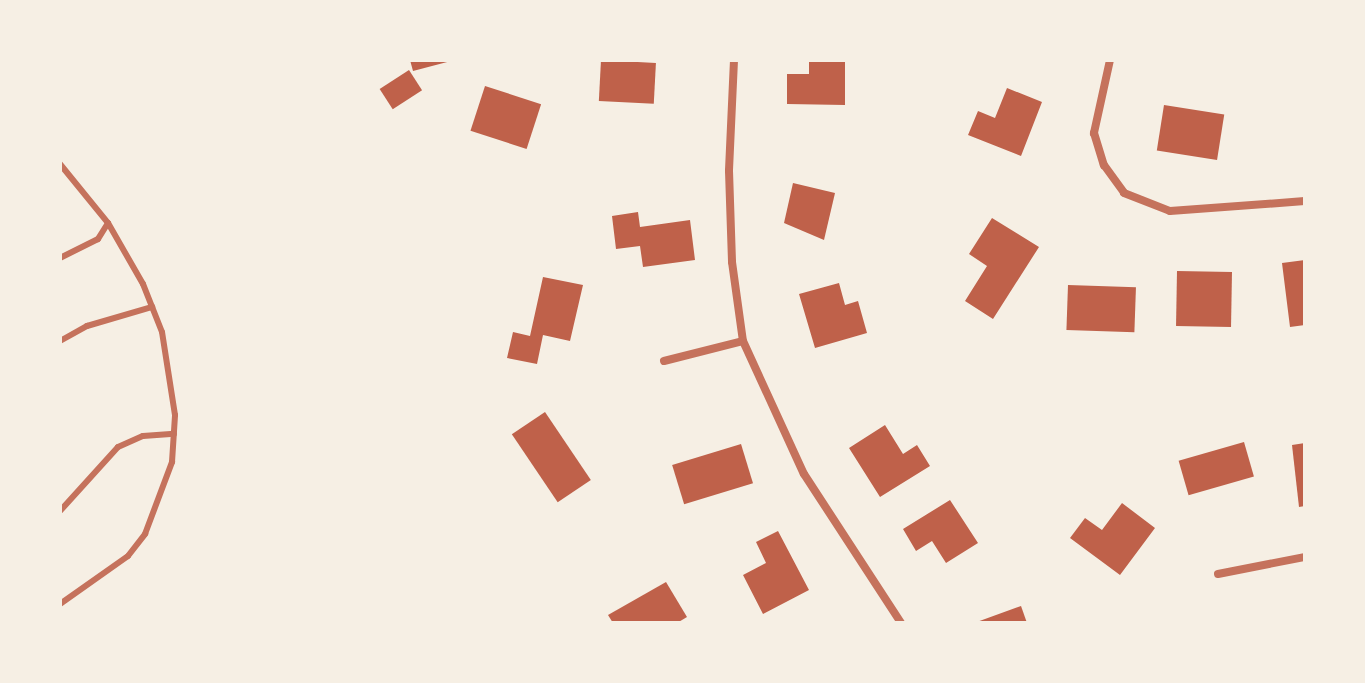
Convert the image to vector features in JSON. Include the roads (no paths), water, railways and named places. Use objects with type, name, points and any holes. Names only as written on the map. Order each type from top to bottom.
[{"type":"street","points":[[734,60],[729,186],[743,341],[804,474],[897,622]]},
{"type":"street","points":[[1110,60],[1094,133],[1104,165],[1124,193],[1170,211],[1305,201]]},
{"type":"street","points":[[664,361],[743,341]]},
{"type":"street","points":[[1218,574],[1305,557]]},
{"type":"lane","points":[[60,164],[108,223],[152,307],[162,332],[174,434],[172,462],[145,534],[106,575],[60,604]]},
{"type":"lane","points":[[60,258],[98,239],[108,223]]},
{"type":"lane","points":[[60,341],[87,326],[152,307]]},
{"type":"lane","points":[[60,511],[118,447],[143,436],[174,434]]}]
